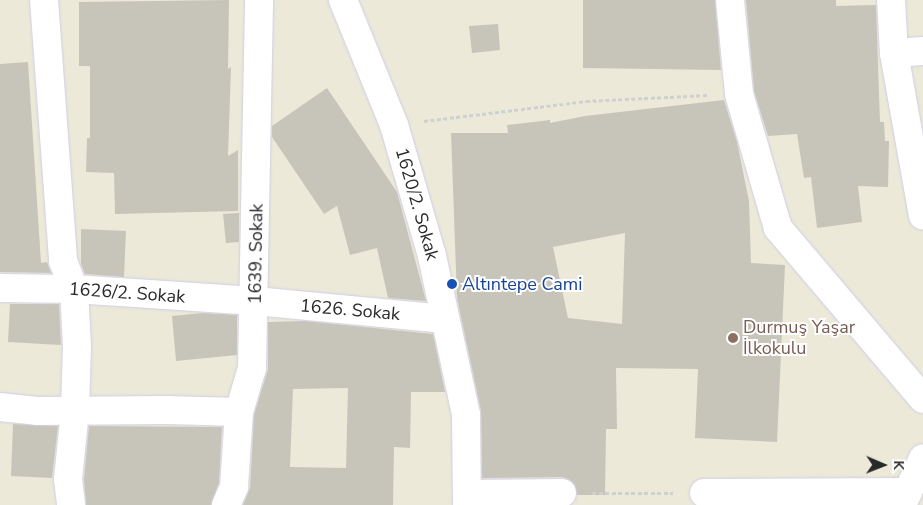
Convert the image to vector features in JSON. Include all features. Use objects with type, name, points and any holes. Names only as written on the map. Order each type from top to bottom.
[{"type":"street","points":[[44,0],[63,261],[74,289],[76,412],[68,479],[71,505]]},
{"type":"street","name":"1639. Sokak","points":[[226,505],[234,487],[239,412],[252,368],[255,302],[259,0]]},
{"type":"street","name":"1620/2. Sokak","points":[[343,0],[394,125],[432,256],[466,414],[467,499]]},
{"type":"street","points":[[730,0],[739,94],[778,228],[923,399]]},
{"type":"street","points":[[891,0],[894,53],[923,215]]},
{"type":"street","points":[[894,53],[923,51]]},
{"type":"street","name":"1626/2. Sokak","points":[[0,288],[74,289],[255,302]]},
{"type":"street","name":"1626. Sokak","points":[[255,302],[445,320]]},
{"type":"street","points":[[0,407],[36,411],[76,412],[167,410],[239,412]]},
{"type":"street","points":[[704,493],[905,498],[923,458]]},
{"type":"street","points":[[467,499],[562,493]]},
{"type":"path","points":[[394,125],[586,101],[739,94]]},
{"type":"path","points":[[562,493],[704,493]]},
{"type":"building","points":[[229,0],[228,69],[231,67],[228,156],[238,150],[238,211],[115,214],[114,173],[86,172],[87,138],[90,138],[90,66],[79,66],[79,2]]},
{"type":"building","points":[[583,0],[715,0],[721,70],[583,68]]},
{"type":"building","points":[[746,0],[836,0],[836,6],[876,5],[880,122],[884,122],[885,141],[889,141],[888,187],[858,186],[862,222],[817,228],[811,177],[804,178],[797,134],[768,136],[754,91]]},
{"type":"building","points":[[498,24],[500,50],[472,53],[469,26]]},
{"type":"building","points":[[28,62],[41,263],[47,262],[51,273],[0,272],[0,64]]},
{"type":"building","points":[[327,88],[397,192],[426,301],[388,298],[377,248],[350,255],[337,206],[324,214],[272,137],[272,126]]},
{"type":"building","points":[[724,100],[737,142],[749,201],[751,263],[785,265],[777,442],[695,438],[698,369],[616,368],[617,429],[606,429],[605,495],[577,495],[575,485],[570,480],[562,477],[482,478],[481,411],[457,298],[451,133],[508,133],[507,125],[550,120],[550,123],[585,116]],"holes":[[[625,233],[622,324],[568,318],[553,247]]]},
{"type":"building","points":[[239,213],[239,242],[226,243],[223,214]]},
{"type":"building","points":[[81,229],[126,231],[124,277],[85,274],[81,264]]},
{"type":"building","points":[[10,304],[59,304],[61,345],[8,342]]},
{"type":"building","points":[[203,313],[237,315],[237,355],[176,361],[172,316]]},
{"type":"building","points":[[305,321],[433,334],[445,392],[411,392],[410,448],[394,447],[393,505],[243,505],[250,488],[254,415],[268,369],[268,322]],"holes":[[[348,388],[346,468],[290,467],[293,389]]]},
{"type":"building","points":[[13,424],[58,426],[52,478],[11,476]]},
{"type":"building","points":[[89,426],[222,427],[219,483],[211,505],[86,505],[84,479]]},
{"type":"place","name":"Altıntepe Cami","points":[[452,284]]},
{"type":"place","name":"Durmuş Yaşar İlkokulu","points":[[733,338]]}]
